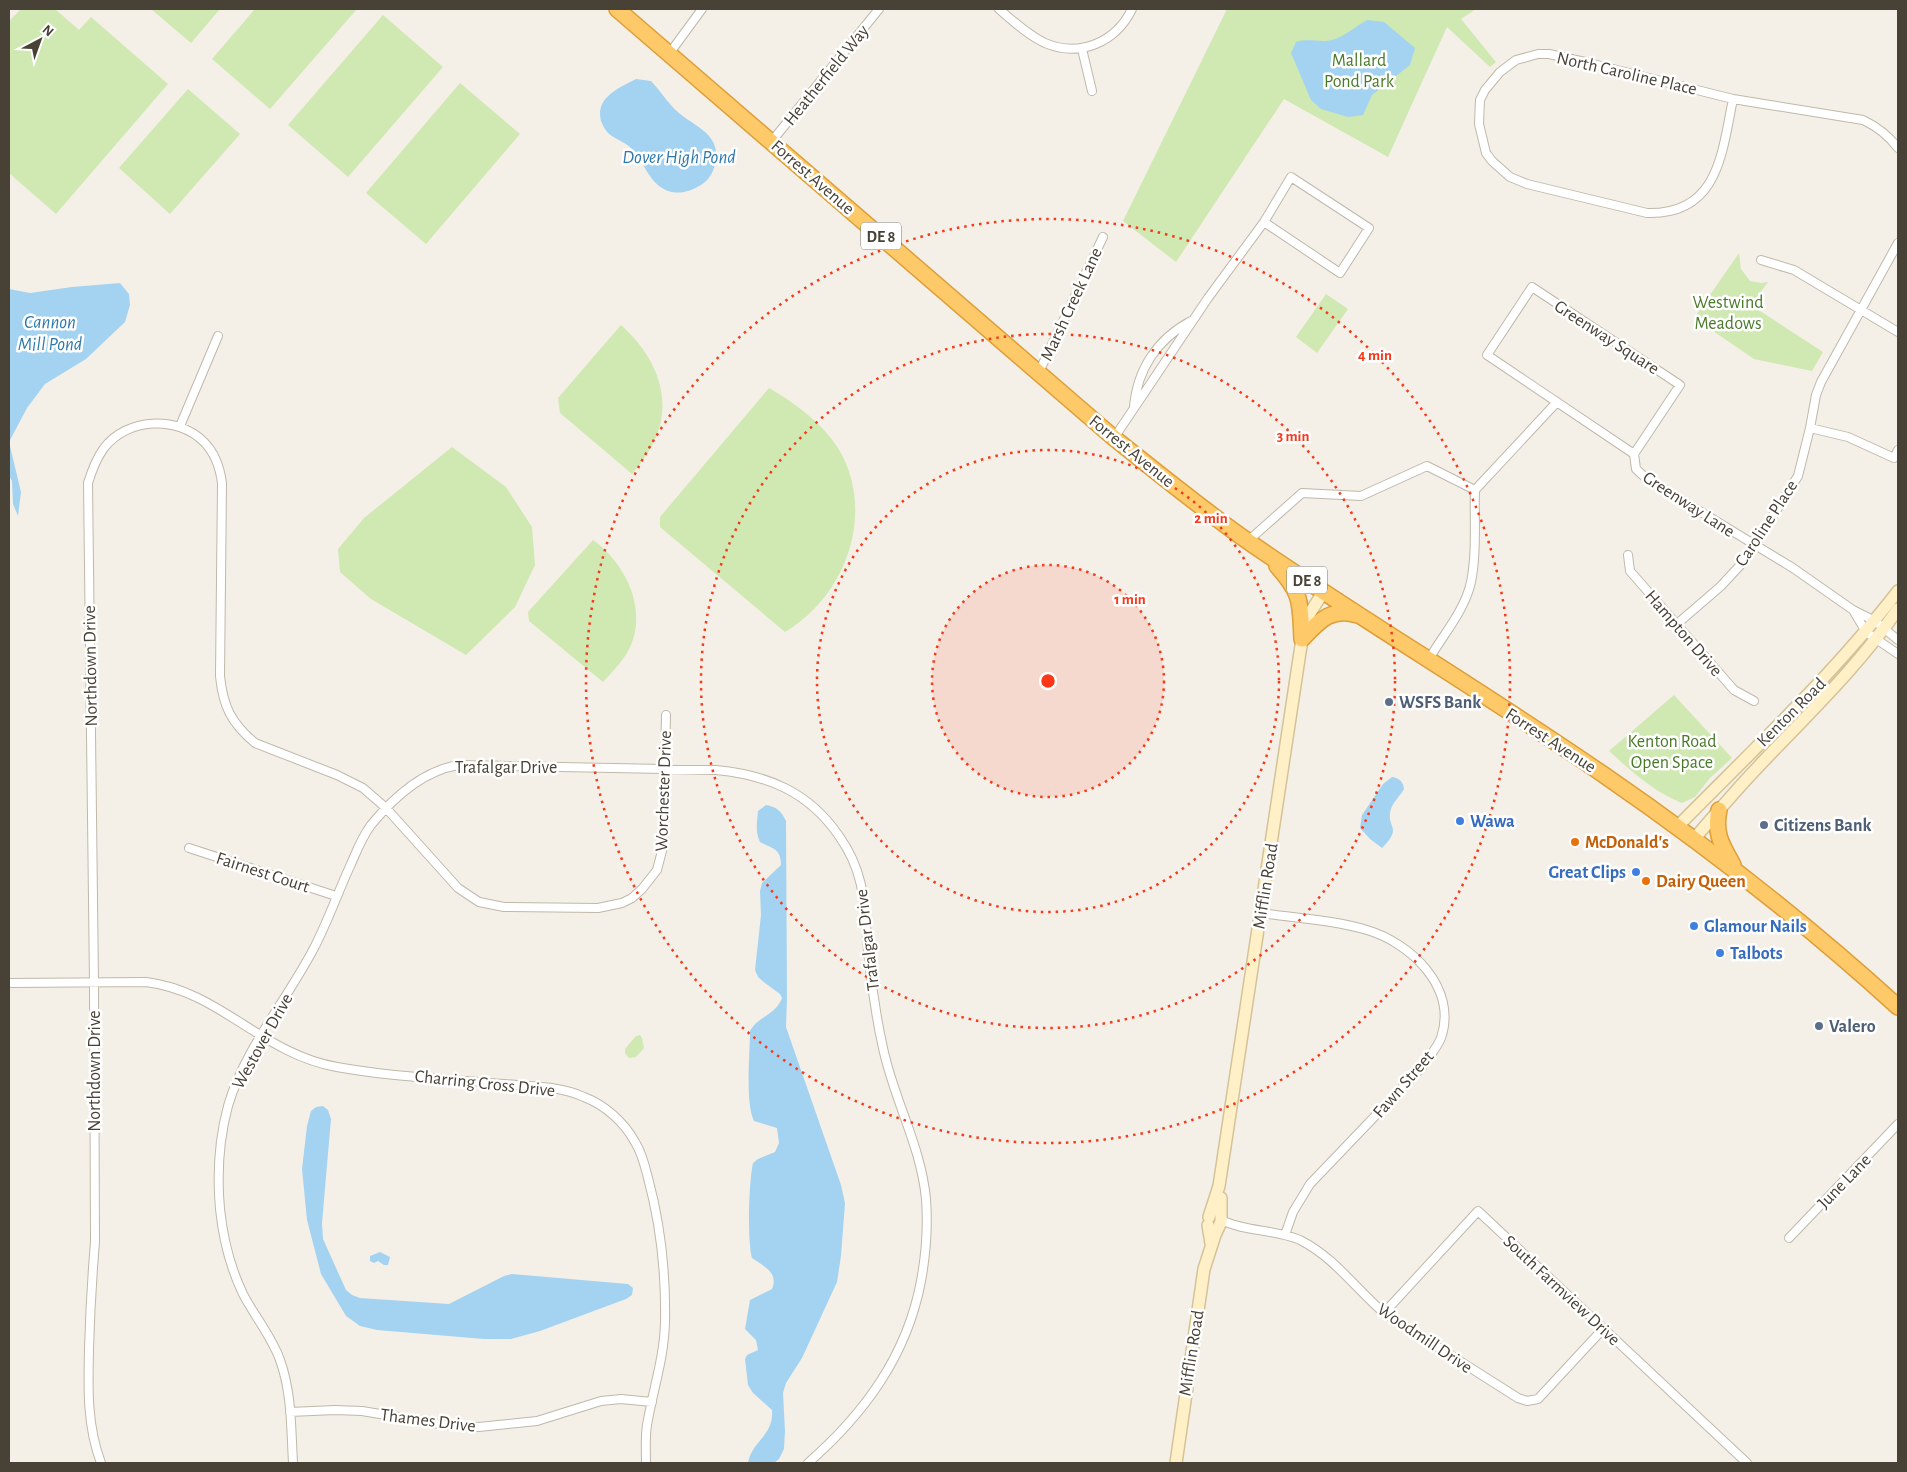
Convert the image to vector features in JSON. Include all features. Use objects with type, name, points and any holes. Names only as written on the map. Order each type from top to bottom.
[{"type":"highway","name":"Forrest Avenue","points":[[617,9],[1114,438],[1168,481],[1264,552],[1604,775],[1694,839],[1736,870],[1849,963],[1898,1007]]},
{"type":"highway","points":[[1264,552],[1292,583],[1297,592],[1300,602],[1302,639]]},
{"type":"highway","points":[[1302,639],[1316,625],[1330,615],[1346,612],[1365,617]]},
{"type":"highway","points":[[1719,810],[1716,823],[1717,832],[1721,844],[1736,870]]},
{"type":"main road","name":"Mifflin Road","points":[[1176,1463],[1204,1269],[1216,1222],[1219,1186],[1302,639],[1310,613],[1324,591]]},
{"type":"main road","name":"Kenton Road","points":[[1677,827],[1822,681],[1866,632],[1898,591]]},
{"type":"main road","name":"Kenton Road","points":[[1694,839],[1757,767],[1809,716],[1876,640],[1898,609]]},
{"type":"street","points":[[670,54],[702,9]]},
{"type":"street","name":"Heatherfield Way","points":[[772,141],[879,9]]},
{"type":"street","points":[[999,9],[1031,35],[1044,42],[1056,47],[1082,49],[1102,42],[1111,36],[1126,21],[1132,9]]},
{"type":"street","points":[[1082,49],[1092,91]]},
{"type":"street","name":"North Caroline Place","points":[[1733,99],[1719,166],[1714,178],[1700,196],[1692,202],[1673,211],[1660,214],[1647,213],[1527,184],[1510,177],[1486,153],[1479,124],[1480,100],[1485,90],[1500,72],[1516,60],[1538,54],[1548,54],[1733,99],[1863,120],[1882,131],[1898,148]]},
{"type":"street","points":[[1114,438],[1194,320],[1264,222],[1291,177],[1369,228],[1340,273],[1264,222]]},
{"type":"street","name":"Marsh Creek Lane","points":[[1039,372],[1103,237]]},
{"type":"street","points":[[1898,243],[1821,382],[1816,395],[1810,428],[1848,437],[1894,458],[1898,450]]},
{"type":"street","points":[[1761,260],[1794,270],[1898,332]]},
{"type":"street","name":"Greenway Square","points":[[1487,355],[1532,287],[1680,385],[1634,454]]},
{"type":"street","points":[[1133,410],[1139,380],[1148,362],[1166,338],[1179,327],[1194,320]]},
{"type":"street","points":[[218,336],[180,426],[203,442],[211,451],[220,472],[222,491],[220,676],[224,704],[230,716],[255,743],[351,782],[374,797],[386,808]]},
{"type":"street","name":"Greenway Lane","points":[[1487,355],[1634,454],[1636,469],[1647,480],[1793,568],[1853,610],[1875,621],[1898,640]]},
{"type":"street","points":[[1429,659],[1460,610],[1470,584],[1475,556],[1475,490],[1557,402]]},
{"type":"street","name":"Northdown Drive","points":[[101,1463],[91,1429],[88,1388],[94,1242],[94,983],[88,483],[93,465],[104,448],[127,430],[144,425],[180,426]]},
{"type":"street","name":"Caroline Place","points":[[1677,624],[1721,586],[1755,546],[1798,476],[1810,428]]},
{"type":"street","points":[[1248,541],[1302,493],[1361,496],[1427,466],[1475,490]]},
{"type":"street","name":"Hampton Drive","points":[[1628,555],[1630,571],[1734,690],[1754,701]]},
{"type":"street","name":"Greenway Lane","points":[[1853,610],[1866,632]]},
{"type":"street","points":[[1866,632],[1898,654]]},
{"type":"street","name":"Worchester Drive","points":[[386,808],[446,877],[458,888],[479,902],[504,907],[609,907],[632,898],[657,870],[663,847],[666,715]]},
{"type":"street","name":"Trafalgar Drive","points":[[386,808],[431,772],[444,767],[458,765],[716,770],[748,774],[776,783],[802,798],[826,820],[838,835],[857,868],[862,885],[871,978],[883,1050],[895,1092],[920,1161],[926,1199],[926,1238],[921,1280],[910,1325],[891,1366],[870,1399],[837,1436],[808,1463]]},
{"type":"street","name":"Westover Drive","points":[[293,1463],[290,1412],[285,1374],[280,1358],[243,1294],[228,1253],[220,1210],[219,1168],[225,1121],[236,1084],[313,949],[362,838],[386,808]]},
{"type":"street","name":"Fairnest Court","points":[[190,848],[336,896]]},
{"type":"street","name":"Fawn Street","points":[[1261,913],[1350,926],[1386,938],[1420,961],[1430,973],[1438,988],[1444,1006],[1444,1023],[1440,1039],[1433,1052],[1310,1184],[1293,1212],[1285,1235]]},
{"type":"street","name":"Charring Cross Drive","points":[[9,983],[146,982],[178,988],[206,1001],[262,1037],[301,1058],[335,1067],[565,1091],[583,1096],[599,1104],[614,1116],[636,1142],[655,1207],[663,1254],[665,1289],[663,1352],[647,1427],[646,1463]]},
{"type":"street","name":"June Lane","points":[[1789,1238],[1898,1124]]},
{"type":"street","name":"South Farmview Drive","points":[[1384,1313],[1478,1211],[1747,1463]]},
{"type":"street","name":"Woodmill Drive","points":[[1216,1222],[1285,1235],[1300,1240],[1324,1255],[1384,1313],[1518,1398],[1527,1401],[1538,1398],[1603,1329]]},
{"type":"street","name":"Thames Drive","points":[[290,1412],[362,1411],[446,1425],[479,1427],[537,1421],[601,1401],[621,1399],[652,1402]]},
{"type":"green space","points":[[21,9],[55,9],[79,30],[91,17],[168,84],[56,214],[9,173],[9,21]]},
{"type":"green space","points":[[151,9],[220,9],[191,43]]},
{"type":"green space","points":[[255,9],[357,9],[270,109],[212,59]]},
{"type":"green space","name":"Mallard Pond Park","points":[[1227,9],[1476,9],[1461,19],[1496,62],[1490,67],[1447,27],[1388,157],[1284,99],[1176,262],[1123,221]]},
{"type":"green space","points":[[383,15],[443,67],[348,177],[288,125]]},
{"type":"green space","points":[[460,83],[520,134],[426,244],[366,193]]},
{"type":"green space","points":[[188,89],[240,134],[170,214],[119,168]]},
{"type":"green space","name":"Westwind Meadows","points":[[1739,253],[1741,269],[1750,281],[1768,282],[1751,305],[1823,352],[1812,371],[1754,359],[1694,318]]},
{"type":"green space","points":[[1326,294],[1348,309],[1317,353],[1296,337]]},
{"type":"green space","points":[[621,325],[645,352],[653,366],[662,398],[662,415],[658,432],[648,452],[632,474],[560,413],[558,398]]},
{"type":"green space","points":[[769,388],[791,402],[821,426],[837,446],[852,481],[855,506],[854,531],[847,555],[837,578],[823,599],[805,617],[785,632],[660,527],[660,517]]},
{"type":"green space","points":[[452,447],[506,487],[532,527],[535,565],[515,607],[466,655],[371,599],[340,572],[338,549],[364,518]]},
{"type":"green space","points":[[593,540],[614,560],[623,573],[630,586],[636,615],[631,645],[618,665],[603,682],[529,621],[528,612]]},
{"type":"green space","name":"Kenton Road Open Space","points":[[1674,695],[1732,758],[1710,778],[1695,797],[1682,803],[1652,787],[1609,751]]},
{"type":"green space","points":[[640,1035],[644,1048],[636,1057],[629,1058],[625,1053],[625,1049],[636,1036]]},
{"type":"water","points":[[1367,20],[1384,22],[1415,48],[1410,65],[1372,95],[1363,115],[1348,117],[1321,109],[1311,100],[1291,53],[1296,42],[1336,39]]},
{"type":"water","name":"Dover High Pond","points":[[636,79],[651,81],[675,109],[711,139],[715,146],[715,164],[710,176],[701,185],[689,191],[681,192],[672,192],[662,188],[652,179],[634,151],[609,134],[604,128],[600,113],[605,100],[610,94]]},
{"type":"water","name":"Cannon Mill Pond","points":[[120,283],[129,294],[130,305],[125,322],[86,359],[45,384],[27,408],[9,442],[9,289],[30,293]]},
{"type":"water","points":[[9,442],[21,492],[18,516],[13,504],[12,481],[9,476]]},
{"type":"water","points":[[1392,777],[1400,780],[1404,789],[1391,809],[1390,820],[1393,831],[1382,848],[1360,828],[1362,815],[1383,784]]},
{"type":"water","points":[[766,805],[778,810],[786,821],[786,1027],[841,1185],[845,1203],[837,1282],[802,1358],[786,1383],[783,1393],[784,1449],[779,1459],[774,1463],[748,1463],[750,1455],[770,1426],[772,1419],[772,1410],[753,1393],[748,1385],[745,1359],[747,1355],[758,1350],[756,1340],[745,1329],[750,1300],[772,1289],[774,1283],[769,1270],[752,1258],[749,1225],[753,1163],[775,1152],[779,1143],[777,1128],[754,1121],[751,1113],[749,1090],[750,1031],[757,1022],[775,1009],[782,998],[780,994],[758,977],[755,970],[761,915],[760,891],[762,883],[781,865],[778,852],[760,842],[757,834],[758,811]]},
{"type":"water","points":[[323,1106],[328,1110],[331,1119],[322,1223],[323,1239],[346,1290],[352,1295],[360,1298],[449,1304],[504,1276],[512,1274],[628,1284],[633,1288],[632,1295],[626,1299],[540,1331],[511,1339],[484,1339],[377,1330],[360,1326],[346,1316],[321,1274],[307,1220],[302,1169],[307,1126],[311,1111],[316,1107]]},
{"type":"water","points":[[380,1252],[390,1257],[388,1265],[378,1261],[374,1263],[370,1261],[370,1256]]},
{"type":"place","name":"WSFS Bank","points":[[1389,702]]},
{"type":"place","name":"Wawa","points":[[1460,821]]},
{"type":"place","name":"Citizens Bank","points":[[1764,825]]},
{"type":"place","name":"McDonald's","points":[[1575,842]]},
{"type":"place","name":"Great Clips","points":[[1636,872]]},
{"type":"place","name":"Dairy Queen","points":[[1646,881]]},
{"type":"place","name":"Glamour Nails","points":[[1694,926]]},
{"type":"place","name":"Talbots","points":[[1720,953]]},
{"type":"place","name":"Valero","points":[[1819,1026]]}]
